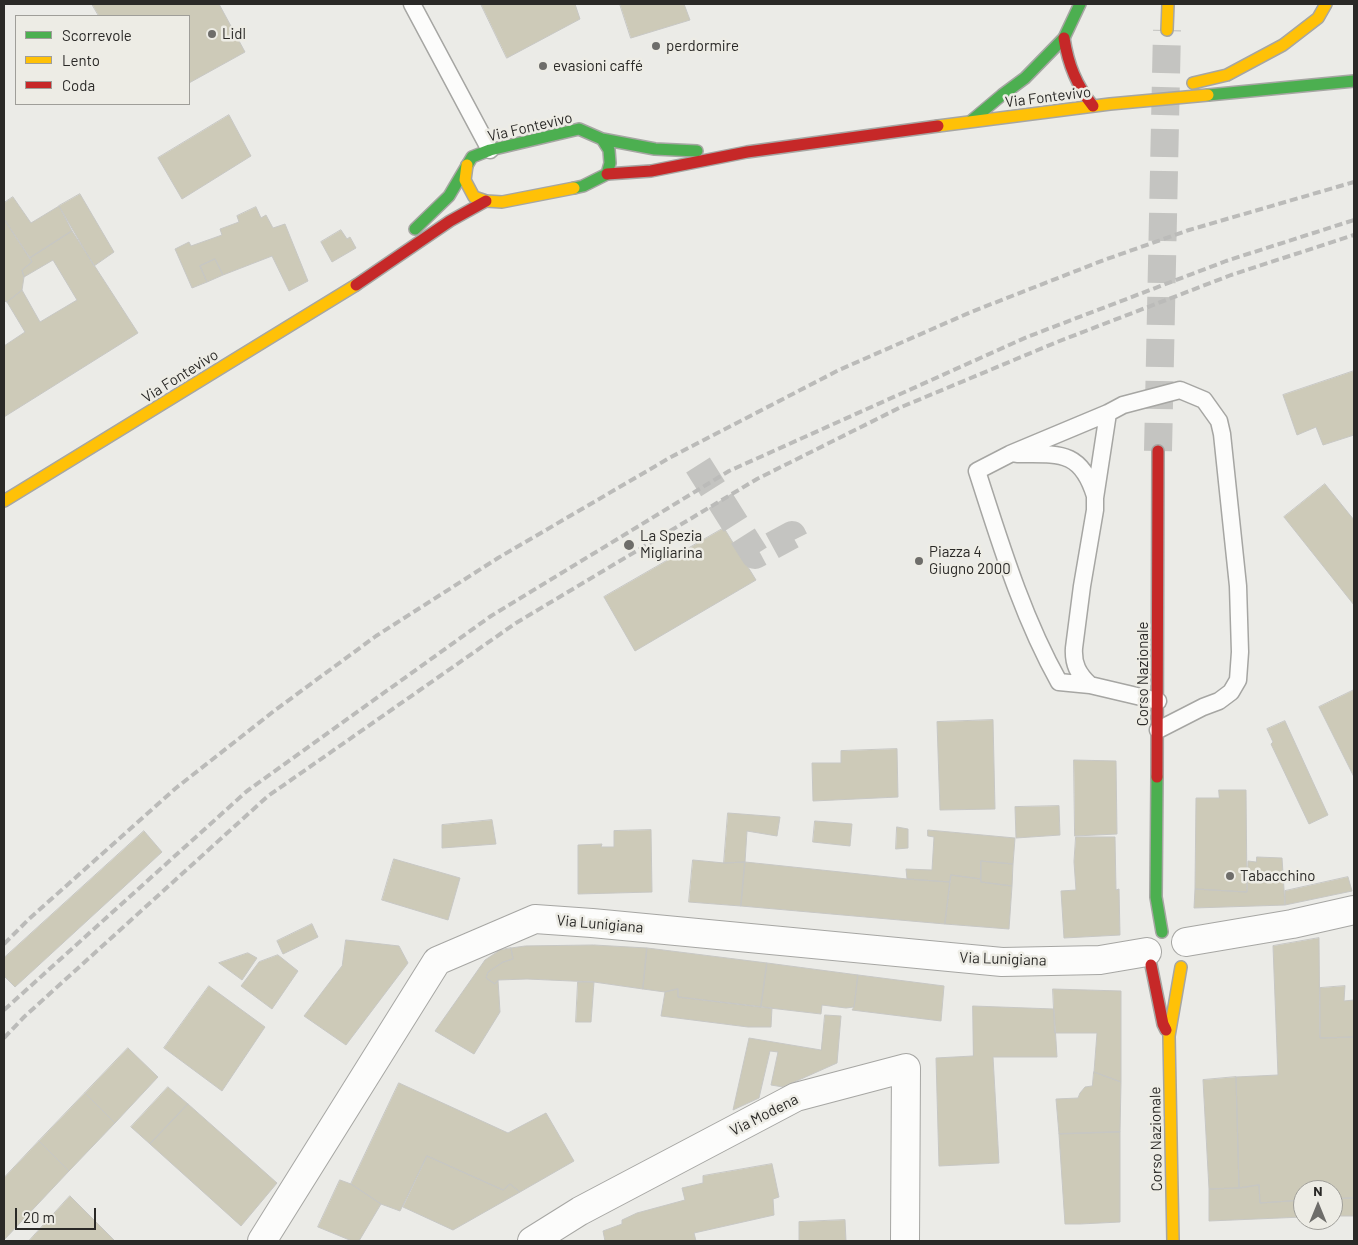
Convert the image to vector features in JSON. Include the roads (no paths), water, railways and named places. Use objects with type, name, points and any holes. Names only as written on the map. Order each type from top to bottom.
[{"type":"street","points":[[971,121],[1002,94],[1025,78],[1064,38],[1080,4]]},
{"type":"street","points":[[1167,30],[1168,4]]},
{"type":"street","points":[[1110,104],[1227,75],[1283,45],[1318,18],[1326,4]]},
{"type":"street","points":[[1064,38],[1070,68],[1082,94],[1093,106]]},
{"type":"street","name":"Via Fontevivo","points":[[4,501],[371,276],[450,221],[486,201],[502,202],[583,186],[607,174],[651,170],[747,152],[971,121],[1110,104],[1354,81]]},
{"type":"street","name":"Via Fontevivo","points":[[371,276],[402,240],[449,196],[472,157],[490,150],[579,129],[602,139],[655,149],[747,152]]},
{"type":"street","points":[[602,139],[609,150],[610,163],[607,174]]},
{"type":"street","points":[[467,165],[465,180],[474,197],[486,201]]},
{"type":"street","name":"Corso Nazionale","points":[[1158,451],[1156,897],[1166,952],[1173,1241]]},
{"type":"street","points":[[1166,952],[1354,910]]},
{"type":"street","name":"Via Lunigiana","points":[[262,1241],[437,961],[535,919],[1002,962],[1100,960],[1166,952]]},
{"type":"street","name":"Corso Nazionale","points":[[1166,952],[1163,1024],[1169,1036]]},
{"type":"street","name":"Via Modena","points":[[532,1241],[580,1211],[796,1097],[906,1068],[905,1241]]},
{"type":"lane","points":[[412,4],[490,150]]},
{"type":"lane","points":[[1158,702],[1090,685],[1058,682],[1047,662],[1019,597],[977,471],[1010,454],[1123,405],[1180,390],[1204,400],[1219,421],[1222,434],[1238,586],[1240,652],[1238,680],[1231,692],[1220,701],[1158,730]]},
{"type":"lane","points":[[1090,685],[1082,678],[1076,668],[1074,653],[1108,413]]},
{"type":"lane","points":[[1010,454],[1055,454],[1071,458],[1088,477],[1095,498]]},
{"type":"tunnel","points":[[1158,451],[1167,30]]},
{"type":"tunnel","points":[[698,465],[755,555],[792,535],[798,547]]},
{"type":"railway","points":[[4,944],[29,919],[176,788],[274,711],[376,636],[498,558],[671,457],[839,370],[971,312],[1104,260],[1189,230],[1354,182]]},
{"type":"railway","points":[[4,1010],[247,791],[491,616],[729,471],[1027,337],[1226,261],[1354,220]]},
{"type":"railway","points":[[4,1038],[24,1017],[268,796],[516,623],[757,479],[899,408],[1057,342],[1231,275],[1354,235]]},
{"type":"place","name":"Lidl","points":[[212,34]]},
{"type":"place","name":"perdormire","points":[[656,46]]},
{"type":"place","name":"evasioni caffé","points":[[543,66]]},
{"type":"place","name":"La Spezia Migliarina","points":[[629,545]]},
{"type":"place","name":"Piazza 4 Giugno 2000","points":[[919,561]]},
{"type":"place","name":"Tabacchino","points":[[1230,876]]}]
